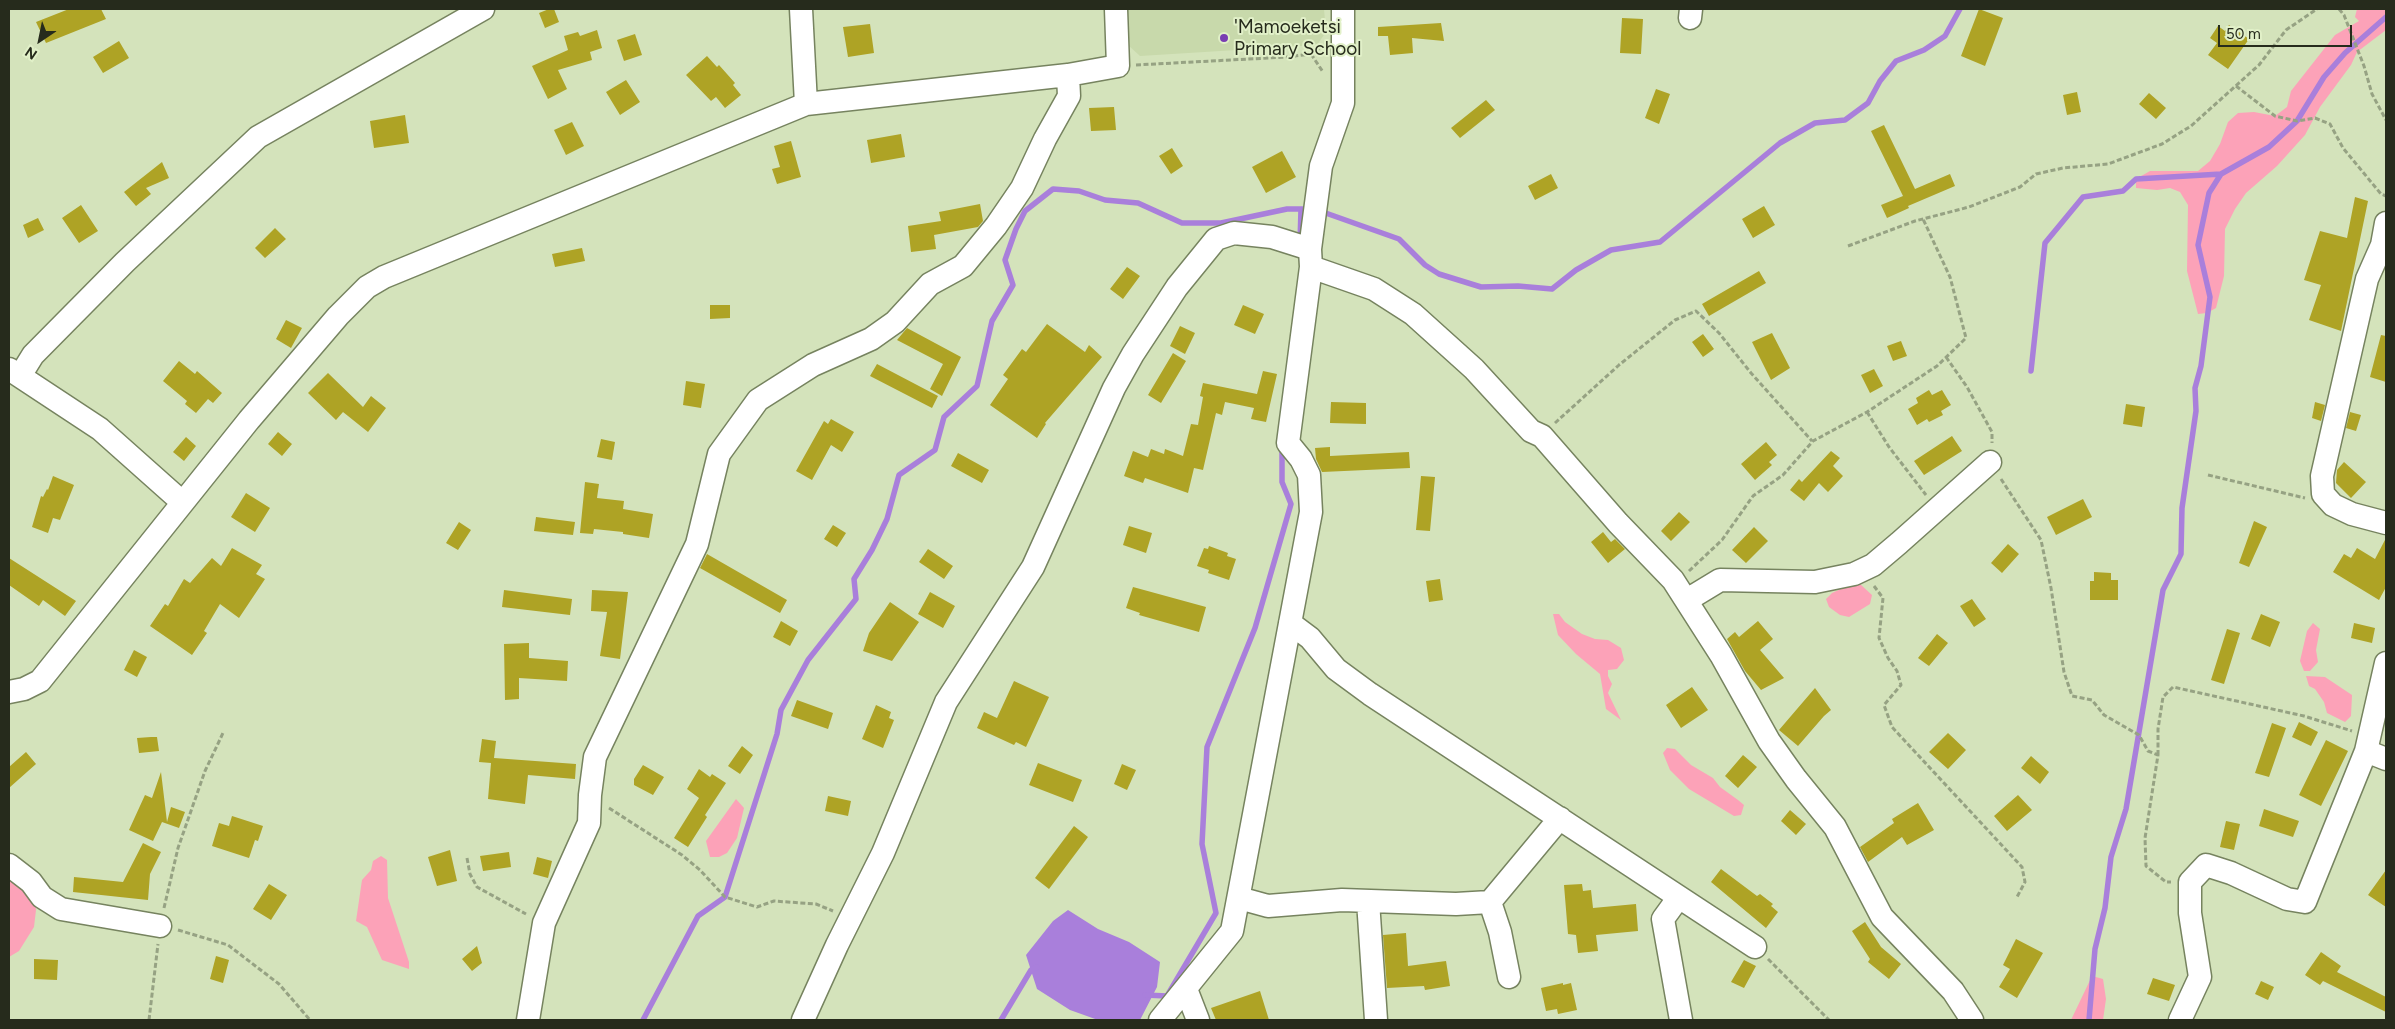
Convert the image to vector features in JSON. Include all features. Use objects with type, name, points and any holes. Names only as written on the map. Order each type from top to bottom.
[{"type":"street","points":[[182,502],[100,430],[14,373],[125,262],[258,137],[483,9]]},
{"type":"street","points":[[801,9],[806,104]]},
{"type":"street","points":[[9,692],[24,689],[40,681],[182,502],[338,316],[367,288],[384,277],[806,104],[1068,75],[1118,66],[1116,9]]},
{"type":"street","points":[[1160,1020],[1232,931],[1311,512],[1309,475],[1301,459],[1288,443],[1321,166],[1343,103],[1343,17]]},
{"type":"street","points":[[528,1020],[544,924],[589,823],[590,795],[595,757],[697,544],[719,454],[758,400],[813,365],[871,339],[895,322],[930,284],[963,266],[996,226],[1022,188],[1045,139],[1069,96],[1068,75]]},
{"type":"street","points":[[2386,223],[2382,245],[2367,279],[2322,476],[2323,494],[2333,505],[2352,514],[2386,523]]},
{"type":"street","points":[[803,1020],[849,920],[883,853],[946,702],[1033,567],[1114,388],[1177,287],[1216,239],[1234,233],[1272,237],[1374,290],[1413,314],[1474,370],[1531,430],[1542,436],[1618,523],[1673,580],[1687,600],[1769,741],[1796,779],[1835,827],[1882,917],[1953,992],[1972,1020]]},
{"type":"street","points":[[1687,600],[1720,580],[1815,582],[1854,574],[1880,559],[1990,462]]},
{"type":"street","points":[[1290,623],[1310,638],[1336,669],[1370,694],[1756,947]]},
{"type":"street","points":[[2180,1020],[2200,977],[2190,913],[2190,882],[2206,866],[2231,873],[2287,899],[2305,902],[2374,749],[2386,663]]},
{"type":"street","points":[[1239,898],[1268,906],[1342,900],[1456,904],[1490,902],[1560,818]]},
{"type":"street","points":[[9,865],[31,882],[42,897],[61,909],[160,926]]},
{"type":"street","points":[[1679,897],[1663,919],[1681,1020]]},
{"type":"street","points":[[1368,901],[1376,1020]]},
{"type":"street","points":[[1490,902],[1500,932],[1509,977]]},
{"type":"street","points":[[1186,989],[1198,1020]]},
{"type":"path","points":[[1848,246],[1923,219],[1969,207],[2020,187],[2036,174],[2063,168],[2108,164],[2162,144],[2191,126],[2260,65],[2286,30],[2317,9]]},
{"type":"path","points":[[2339,9],[2344,15],[2364,66],[2372,94],[2386,120]]},
{"type":"path","points":[[1118,66],[1191,64],[1311,54],[1324,46],[1343,17]]},
{"type":"path","points":[[2236,86],[2275,116],[2297,121],[2314,118],[2330,124],[2343,148],[2381,194],[2386,196]]},
{"type":"path","points":[[1673,580],[1691,570],[1722,540],[1753,496],[1783,475],[1812,441],[1867,412],[1946,357],[1966,338],[1950,277],[1923,219]]},
{"type":"path","points":[[1542,436],[1612,371],[1668,325],[1696,311],[1719,333],[1751,374],[1812,441]]},
{"type":"path","points":[[1946,357],[1967,387],[1992,432],[1990,462],[2041,540],[2051,588],[2064,672],[2072,696],[2092,700],[2104,714],[2139,735],[2148,751],[2158,755]]},
{"type":"path","points":[[1867,412],[1889,447],[1938,509]]},
{"type":"path","points":[[2208,475],[2308,498],[2323,494]]},
{"type":"path","points":[[1862,570],[1883,598],[1879,638],[1888,658],[1897,671],[1901,685],[1884,705],[1892,727],[2022,867],[2025,882],[2017,897]]},
{"type":"path","points":[[2190,882],[2166,882],[2146,866],[2145,838],[2158,755],[2158,729],[2163,697],[2173,687],[2304,716],[2374,749]]},
{"type":"path","points":[[148,1020],[160,926],[178,848],[205,772],[223,733]]},
{"type":"path","points":[[590,795],[682,855],[700,870],[725,897],[757,907],[774,901],[816,904],[849,920]]},
{"type":"path","points":[[467,858],[470,874],[477,887],[544,924]]},
{"type":"path","points":[[160,926],[228,945],[279,984],[310,1020]]},
{"type":"path","points":[[1756,947],[1829,1020]]},
{"type":"shaded area","name":"'Mamoeketsi Primary School","points":[[1126,9],[1324,9],[1326,32],[1317,45],[1140,56],[1128,45]]},
{"type":"shaded area","points":[[2357,9],[2386,9],[2386,30],[2357,52],[2351,65],[2320,107],[2305,135],[2277,166],[2246,193],[2235,209],[2225,229],[2224,276],[2216,308],[2207,313],[2198,314],[2187,271],[2188,205],[2180,192],[2170,188],[2157,190],[2136,188],[2136,179],[2150,171],[2198,171],[2210,161],[2220,144],[2228,122],[2238,113],[2254,112],[2275,116],[2287,107],[2291,91],[2335,35],[2359,21],[2355,17]]},
{"type":"shaded area","points":[[1860,584],[1872,595],[1870,604],[1849,617],[1840,615],[1829,607],[1826,599],[1832,593],[1850,585]]},
{"type":"shaded area","points":[[1553,614],[1559,614],[1565,622],[1582,634],[1595,639],[1608,640],[1621,648],[1624,660],[1617,669],[1608,670],[1608,676],[1612,684],[1608,693],[1621,720],[1606,709],[1600,674],[1576,654],[1558,635]]},
{"type":"shaded area","points":[[2313,623],[2320,629],[2316,650],[2318,662],[2310,671],[2304,671],[2300,661],[2307,631]]},
{"type":"shaded area","points":[[2306,676],[2325,677],[2352,695],[2351,716],[2345,722],[2327,713],[2324,702],[2315,689],[2309,686]]},
{"type":"shaded area","points":[[1667,748],[1675,749],[1691,765],[1713,778],[1720,787],[1744,805],[1741,815],[1734,816],[1689,789],[1670,770],[1663,753]]},
{"type":"shaded area","points":[[736,799],[744,808],[737,838],[727,853],[719,857],[710,857],[706,841]]},
{"type":"shaded area","points":[[381,856],[387,860],[388,898],[409,962],[409,969],[382,960],[367,927],[356,921],[362,880],[371,870],[373,861]]},
{"type":"shaded area","points":[[10,880],[19,881],[35,900],[36,910],[34,927],[19,951],[9,957]]},
{"type":"shaded area","points":[[1068,910],[1098,929],[1129,942],[1160,962],[1157,987],[1140,1020],[1098,1020],[1070,1010],[1037,989],[1026,955],[1053,921]]},
{"type":"shaded area","points":[[2092,976],[2103,979],[2106,999],[2103,1020],[2071,1020]]},
{"type":"building","points":[[69,9],[101,9],[106,19],[46,43],[36,22]]},
{"type":"building","points":[[554,9],[559,22],[545,28],[539,13]]},
{"type":"building","points":[[1979,9],[2003,18],[1985,66],[1961,56]]},
{"type":"building","points":[[1622,18],[1643,19],[1641,54],[1620,53]]},
{"type":"building","points":[[1441,23],[1444,41],[1412,38],[1413,53],[1390,55],[1388,36],[1378,36],[1378,27]]},
{"type":"building","points":[[870,24],[874,53],[848,57],[843,27]]},
{"type":"building","points":[[2229,25],[2249,39],[2228,69],[2208,55],[2217,43],[2210,38],[2218,26],[2225,31]]},
{"type":"building","points":[[597,30],[602,48],[590,52],[592,60],[558,70],[567,89],[548,99],[532,66],[568,50],[564,36],[578,32],[580,36]]},
{"type":"building","points":[[635,34],[642,55],[624,61],[617,40]]},
{"type":"building","points":[[119,41],[129,58],[103,73],[93,57]]},
{"type":"building","points":[[707,56],[717,67],[719,65],[735,83],[733,85],[741,95],[725,108],[716,97],[711,101],[686,75]]},
{"type":"building","points":[[626,80],[640,102],[620,115],[606,92]]},
{"type":"building","points":[[1656,89],[1670,94],[1659,124],[1645,118]]},
{"type":"building","points":[[2077,92],[2081,112],[2067,115],[2063,95]]},
{"type":"building","points":[[2149,93],[2166,108],[2156,119],[2139,104]]},
{"type":"building","points":[[1486,100],[1495,110],[1460,138],[1451,128]]},
{"type":"building","points":[[1114,107],[1116,130],[1091,131],[1089,108]]},
{"type":"building","points":[[405,115],[409,143],[374,148],[370,121]]},
{"type":"building","points":[[572,122],[584,146],[566,155],[554,130]]},
{"type":"building","points":[[1884,125],[1915,189],[1950,174],[1955,186],[1908,206],[1909,208],[1887,218],[1881,205],[1903,196],[1871,131]]},
{"type":"building","points":[[901,134],[905,157],[871,163],[867,140]]},
{"type":"building","points":[[791,141],[801,177],[777,184],[772,169],[780,167],[774,146]]},
{"type":"building","points":[[1172,148],[1183,166],[1171,174],[1159,156]]},
{"type":"building","points":[[1282,151],[1296,177],[1266,193],[1252,167]]},
{"type":"building","points":[[162,162],[169,178],[146,188],[151,194],[136,206],[124,192]]},
{"type":"building","points":[[1551,174],[1558,188],[1535,200],[1528,186]]},
{"type":"building","points":[[2355,197],[2368,201],[2341,331],[2309,320],[2321,285],[2304,280],[2320,231],[2347,238]]},
{"type":"building","points":[[980,204],[983,221],[978,227],[934,235],[936,249],[911,252],[908,226],[941,221],[939,212]]},
{"type":"building","points":[[81,205],[98,231],[79,243],[62,218]]},
{"type":"building","points":[[1764,206],[1775,225],[1753,238],[1742,219]]},
{"type":"building","points":[[38,218],[44,230],[28,238],[23,225]]},
{"type":"building","points":[[275,228],[286,239],[265,258],[255,248]]},
{"type":"building","points":[[582,248],[585,261],[555,267],[552,254]]},
{"type":"building","points":[[1127,267],[1140,276],[1123,299],[1110,289]]},
{"type":"building","points":[[1759,271],[1766,283],[1709,316],[1702,304]]},
{"type":"building","points":[[710,305],[730,305],[730,318],[710,319]]},
{"type":"building","points":[[1243,305],[1264,314],[1255,334],[1234,325]]},
{"type":"building","points":[[286,320],[302,328],[291,348],[276,339]]},
{"type":"building","points":[[1047,324],[1085,352],[1089,345],[1102,357],[1045,423],[1037,438],[990,405],[1008,379],[1003,375],[1022,349],[1026,352]]},
{"type":"building","points":[[1180,326],[1195,333],[1185,354],[1170,346]]},
{"type":"building","points":[[907,328],[961,357],[942,396],[930,389],[943,364],[897,340]]},
{"type":"building","points":[[1772,333],[1790,368],[1771,380],[1752,342]]},
{"type":"building","points":[[1703,334],[1714,349],[1703,357],[1692,342]]},
{"type":"building","points":[[2381,335],[2386,336],[2386,382],[2370,377]]},
{"type":"building","points":[[1901,341],[1907,356],[1893,361],[1887,346]]},
{"type":"building","points":[[1173,353],[1186,361],[1161,403],[1148,395]]},
{"type":"building","points":[[179,361],[195,374],[197,371],[222,393],[213,403],[208,399],[196,413],[185,404],[187,401],[163,381]]},
{"type":"building","points":[[877,364],[938,396],[932,408],[870,376]]},
{"type":"building","points":[[1874,369],[1883,386],[1870,393],[1861,375]]},
{"type":"building","points":[[1263,371],[1277,374],[1266,422],[1251,419],[1254,408],[1225,402],[1222,415],[1216,413],[1203,470],[1194,468],[1188,493],[1145,478],[1143,483],[1124,476],[1133,451],[1148,457],[1151,449],[1164,454],[1165,449],[1183,456],[1191,424],[1198,425],[1203,397],[1200,396],[1203,383],[1257,394]]},
{"type":"building","points":[[328,373],[363,407],[371,396],[386,408],[368,432],[343,412],[336,420],[308,393]]},
{"type":"building","points":[[686,381],[705,384],[701,408],[683,405]]},
{"type":"building","points":[[1929,390],[1932,395],[1942,390],[1951,405],[1941,411],[1943,415],[1929,422],[1927,419],[1917,425],[1908,409],[1918,403],[1916,398]]},
{"type":"building","points":[[1331,402],[1366,403],[1366,424],[1330,423]]},
{"type":"building","points":[[2315,402],[2325,405],[2321,421],[2312,418]]},
{"type":"building","points":[[2126,404],[2145,407],[2142,427],[2123,424]]},
{"type":"building","points":[[2350,412],[2361,415],[2356,431],[2346,428]]},
{"type":"building","points":[[831,419],[854,432],[842,452],[831,445],[812,480],[796,471],[824,421],[828,424]]},
{"type":"building","points":[[278,432],[292,444],[282,456],[268,444]]},
{"type":"building","points":[[1952,436],[1962,451],[1924,475],[1914,461]]},
{"type":"building","points":[[186,437],[196,446],[184,461],[173,452]]},
{"type":"building","points":[[601,439],[615,442],[612,460],[597,457]]},
{"type":"building","points":[[1766,442],[1777,455],[1769,462],[1772,465],[1755,480],[1741,464]]},
{"type":"building","points":[[1330,447],[1330,456],[1409,452],[1410,468],[1322,472],[1316,459],[1315,448]]},
{"type":"building","points":[[1831,451],[1840,458],[1833,466],[1843,476],[1828,492],[1819,483],[1804,501],[1790,490],[1799,479],[1802,482]]},
{"type":"building","points":[[958,453],[989,470],[982,483],[951,466]]},
{"type":"building","points":[[2344,462],[2366,482],[2351,498],[2336,483],[2337,470]]},
{"type":"building","points":[[53,476],[74,485],[60,520],[53,518],[48,533],[32,527],[41,496],[43,497],[48,490]]},
{"type":"building","points":[[1421,476],[1435,477],[1430,531],[1416,530]]},
{"type":"building","points":[[585,482],[599,484],[597,498],[624,501],[623,509],[653,514],[649,538],[623,534],[623,532],[594,529],[593,534],[580,533]]},
{"type":"building","points":[[246,493],[270,508],[255,532],[231,517]]},
{"type":"building","points":[[2083,499],[2092,517],[2056,535],[2047,517]]},
{"type":"building","points":[[1679,512],[1690,522],[1671,541],[1661,531]]},
{"type":"building","points":[[536,517],[575,522],[573,535],[534,531]]},
{"type":"building","points":[[2254,521],[2267,527],[2249,567],[2239,563]]},
{"type":"building","points":[[459,522],[471,530],[458,550],[446,543]]},
{"type":"building","points":[[833,525],[846,533],[837,547],[824,539]]},
{"type":"building","points":[[1129,526],[1152,533],[1146,553],[1123,545]]},
{"type":"building","points":[[1754,527],[1768,541],[1746,563],[1732,550]]},
{"type":"building","points":[[1603,532],[1611,542],[1615,539],[1625,549],[1608,563],[1591,542]]},
{"type":"building","points":[[2386,538],[2386,587],[2379,600],[2333,572],[2344,554],[2351,558],[2357,548],[2375,559]]},
{"type":"building","points":[[2008,544],[2019,554],[2002,573],[1991,563]]},
{"type":"building","points":[[1209,546],[1228,553],[1227,556],[1236,559],[1229,580],[1208,573],[1209,570],[1197,566],[1204,548],[1208,549]]},
{"type":"building","points":[[232,548],[262,565],[256,574],[265,579],[239,618],[220,604],[204,631],[207,633],[192,655],[150,626],[165,604],[168,606],[184,579],[190,583],[212,558],[221,566]]},
{"type":"building","points":[[928,549],[953,566],[944,579],[919,562]]},
{"type":"building","points":[[707,554],[787,600],[780,613],[700,568]]},
{"type":"building","points":[[9,558],[76,601],[65,616],[43,600],[39,606],[9,585]]},
{"type":"building","points":[[2094,572],[2111,573],[2111,580],[2118,580],[2118,600],[2090,600],[2090,581],[2094,581]]},
{"type":"building","points":[[1440,579],[1443,600],[1429,602],[1426,581]]},
{"type":"building","points":[[1133,587],[1206,607],[1199,632],[1139,615],[1140,613],[1126,608]]},
{"type":"building","points":[[504,590],[572,599],[570,615],[502,607]]},
{"type":"building","points":[[592,590],[628,592],[620,659],[600,656],[607,612],[591,611]]},
{"type":"building","points":[[930,592],[955,606],[943,628],[918,614]]},
{"type":"building","points":[[1972,599],[1986,619],[1974,627],[1960,606]]},
{"type":"building","points":[[890,602],[919,622],[892,661],[863,651],[869,633]]},
{"type":"building","points":[[2261,614],[2280,622],[2270,647],[2251,639]]},
{"type":"building","points":[[781,621],[798,631],[790,646],[773,637]]},
{"type":"building","points":[[1758,621],[1773,639],[1760,650],[1784,678],[1761,690],[1745,671],[1727,639],[1735,632],[1739,637]]},
{"type":"building","points":[[2354,623],[2375,628],[2372,643],[2351,638]]},
{"type":"building","points":[[2227,629],[2240,633],[2224,684],[2211,680]]},
{"type":"building","points":[[1937,634],[1948,643],[1929,666],[1918,658]]},
{"type":"building","points":[[529,643],[529,658],[568,661],[567,681],[519,678],[519,699],[505,700],[504,644]]},
{"type":"building","points":[[134,650],[147,657],[137,677],[124,670]]},
{"type":"building","points":[[1014,681],[1049,697],[1026,747],[1016,742],[1014,745],[977,728],[984,712],[997,718]]},
{"type":"building","points":[[1692,687],[1708,710],[1681,728],[1666,705]]},
{"type":"building","points":[[1815,688],[1831,710],[1798,746],[1779,730]]},
{"type":"building","points":[[797,700],[833,713],[828,729],[791,716]]},
{"type":"building","points":[[876,705],[891,712],[889,718],[894,720],[883,748],[862,739]]},
{"type":"building","points":[[2299,722],[2318,732],[2311,746],[2292,737]]},
{"type":"building","points":[[2272,723],[2286,728],[2269,777],[2255,773]]},
{"type":"building","points":[[1948,733],[1966,750],[1948,769],[1929,752]]},
{"type":"building","points":[[157,737],[159,751],[139,753],[137,738]]},
{"type":"building","points":[[482,739],[496,741],[494,758],[576,764],[575,779],[528,775],[525,804],[488,799],[491,763],[479,762]]},
{"type":"building","points":[[2326,740],[2348,751],[2321,806],[2299,795]]},
{"type":"building","points":[[742,746],[753,755],[740,774],[728,766]]},
{"type":"building","points":[[26,752],[36,764],[9,788],[9,767]]},
{"type":"building","points":[[1743,755],[1757,767],[1738,788],[1725,776]]},
{"type":"building","points":[[2031,756],[2049,772],[2040,784],[2021,768]]},
{"type":"building","points":[[1038,763],[1082,780],[1073,802],[1029,785]]},
{"type":"building","points":[[1122,764],[1136,770],[1127,790],[1114,784]]},
{"type":"building","points":[[643,765],[664,777],[653,795],[634,785],[634,779]]},
{"type":"building","points":[[699,769],[710,777],[712,774],[726,783],[705,815],[707,817],[688,847],[674,838],[699,798],[687,789]]},
{"type":"building","points":[[161,772],[167,822],[171,807],[185,812],[179,828],[162,822],[153,841],[129,830],[145,795],[152,798]]},
{"type":"building","points":[[2018,795],[2032,810],[2007,831],[1994,816]]},
{"type":"building","points":[[828,796],[851,801],[848,816],[825,811]]},
{"type":"building","points":[[1918,803],[1934,830],[1907,845],[1902,837],[1868,862],[1860,847],[1894,823],[1892,819]]},
{"type":"building","points":[[2264,809],[2299,821],[2293,837],[2259,826]]},
{"type":"building","points":[[1790,810],[1806,824],[1796,835],[1781,821]]},
{"type":"building","points":[[232,816],[263,826],[258,841],[255,840],[249,858],[212,846],[219,823],[229,826]]},
{"type":"building","points":[[2226,821],[2240,824],[2234,850],[2220,847]]},
{"type":"building","points":[[1074,826],[1088,837],[1049,889],[1035,878]]},
{"type":"building","points":[[143,843],[161,852],[150,874],[148,900],[73,892],[74,877],[123,882]]},
{"type":"building","points":[[450,850],[457,881],[437,886],[428,857]]},
{"type":"building","points":[[509,852],[511,867],[483,871],[480,856]]},
{"type":"building","points":[[537,857],[552,861],[548,878],[533,874]]},
{"type":"building","points":[[1721,869],[1757,896],[1760,894],[1773,904],[1771,906],[1778,912],[1766,928],[1711,882]]},
{"type":"building","points":[[2386,870],[2386,907],[2368,895]]},
{"type":"building","points":[[269,884],[287,895],[271,920],[253,909]]},
{"type":"building","points":[[1582,884],[1583,891],[1591,890],[1593,908],[1636,904],[1638,931],[1596,935],[1598,951],[1578,953],[1576,935],[1568,934],[1564,885]]},
{"type":"building","points":[[1865,922],[1881,947],[1901,964],[1889,979],[1868,962],[1870,959],[1852,931]]},
{"type":"building","points":[[1406,933],[1408,966],[1446,961],[1450,986],[1425,990],[1424,986],[1387,988],[1383,935]]},
{"type":"building","points":[[2016,939],[2043,953],[2017,998],[1999,987],[2010,969],[2003,965]]},
{"type":"building","points":[[477,946],[482,963],[472,971],[462,959]]},
{"type":"building","points":[[2321,952],[2341,966],[2337,972],[2386,997],[2386,1012],[2323,981],[2320,985],[2305,975]]},
{"type":"building","points":[[216,956],[229,960],[223,983],[210,979]]},
{"type":"building","points":[[34,959],[58,960],[57,980],[34,979]]},
{"type":"building","points":[[1744,960],[1756,966],[1744,988],[1731,982]]},
{"type":"building","points":[[2153,978],[2175,985],[2169,1001],[2147,994]]},
{"type":"building","points":[[2261,981],[2274,987],[2268,1000],[2255,994]]},
{"type":"building","points":[[1563,983],[1563,985],[1571,983],[1577,1010],[1558,1014],[1557,1009],[1546,1011],[1541,988]]},
{"type":"building","points":[[1260,991],[1269,1020],[1216,1020],[1211,1008]]},
{"type":"waterway","points":[[1320,211],[1399,239],[1425,265],[1439,274],[1481,287],[1518,286],[1552,289],[1576,270],[1611,250],[1660,242],[1780,143],[1815,123],[1845,120],[1868,103],[1880,81],[1896,61],[1924,50],[1945,36],[1960,9]]},
{"type":"waterway","points":[[2089,1020],[2095,949],[2105,908],[2111,857],[2126,809],[2163,590],[2181,554],[2182,508],[2196,411],[2195,388],[2201,366],[2210,297],[2198,245],[2209,193],[2221,174],[2269,147],[2297,121],[2324,77],[2345,53],[2386,17]]},
{"type":"waterway","points":[[2031,371],[2045,243],[2083,197],[2123,191],[2136,179],[2221,174]]},
{"type":"waterway","points":[[643,1020],[698,916],[725,897],[777,734],[781,710],[808,660],[856,599],[854,579],[872,550],[887,519],[899,475],[935,450],[944,417],[977,386],[992,321],[1013,285],[1005,260],[1016,229],[1025,211],[1053,189],[1079,191],[1105,200],[1138,203],[1182,223],[1221,223],[1287,209],[1311,209]]},
{"type":"waterway","points":[[1300,242],[1301,209]]},
{"type":"waterway","points":[[1145,995],[1167,996],[1216,913],[1202,844],[1207,747],[1255,628],[1291,504],[1282,482],[1282,447]]},
{"type":"waterway","points":[[1001,1020],[1031,970],[1037,967]]},
{"type":"place","name":"'Mamoeketsi Primary School","points":[[1224,38]]}]
